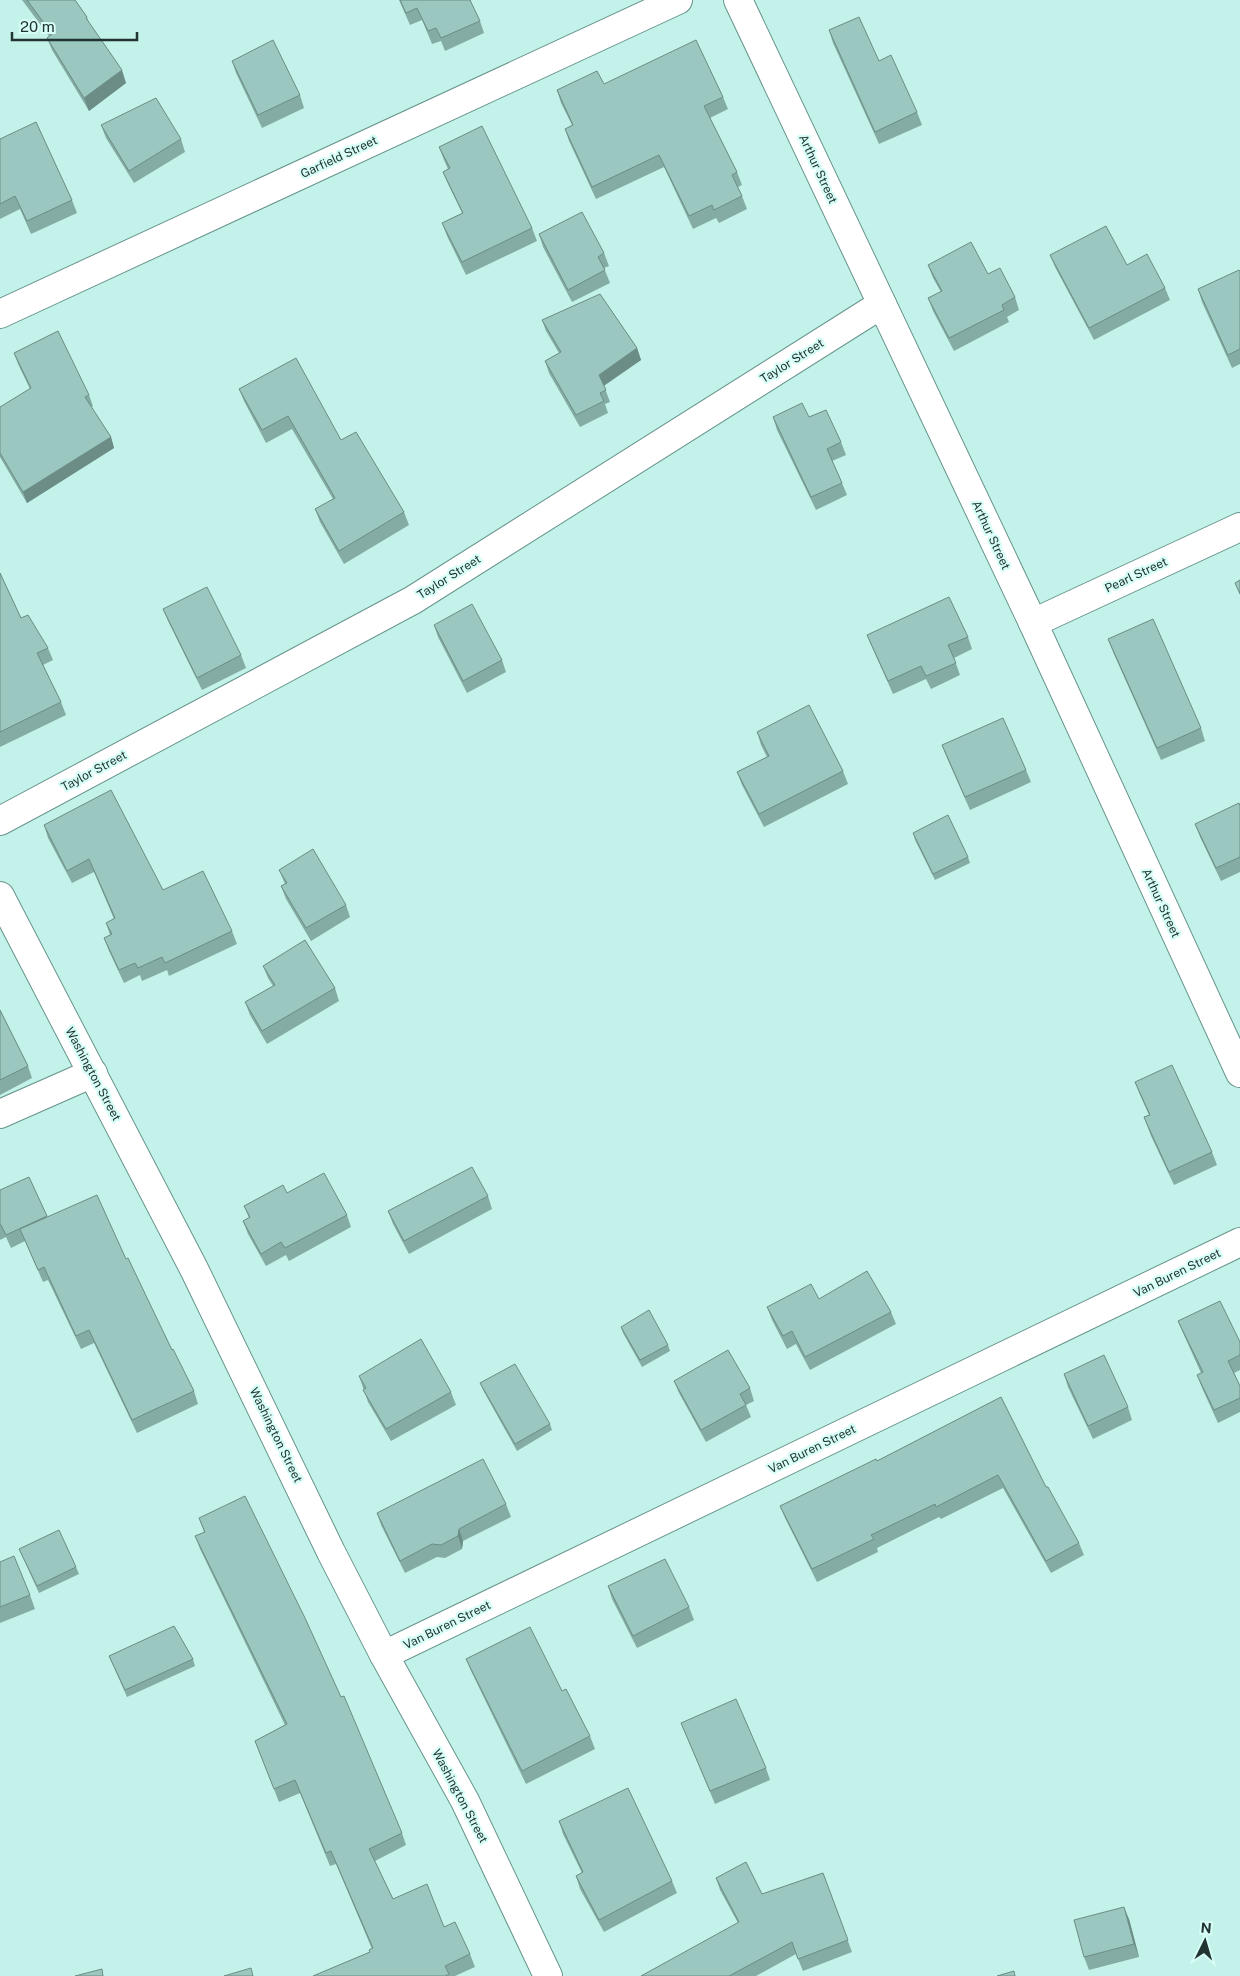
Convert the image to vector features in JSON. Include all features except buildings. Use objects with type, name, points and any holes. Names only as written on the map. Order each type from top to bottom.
[{"type":"street","name":"Garfield Street","points":[[0,314],[678,0]]},
{"type":"street","name":"Arthur Street","points":[[738,0],[1032,623],[1240,1073]]},
{"type":"street","name":"Taylor Street","points":[[0,821],[413,600],[882,304]]},
{"type":"street","name":"Pearl Street","points":[[1032,623],[1240,527]]},
{"type":"street","name":"Washington Street","points":[[0,896],[227,1334],[331,1552],[384,1655],[465,1802],[548,1976]]},
{"type":"street","points":[[0,1114],[93,1073]]},
{"type":"street","name":"Van Buren Street","points":[[384,1655],[1240,1242]]}]
